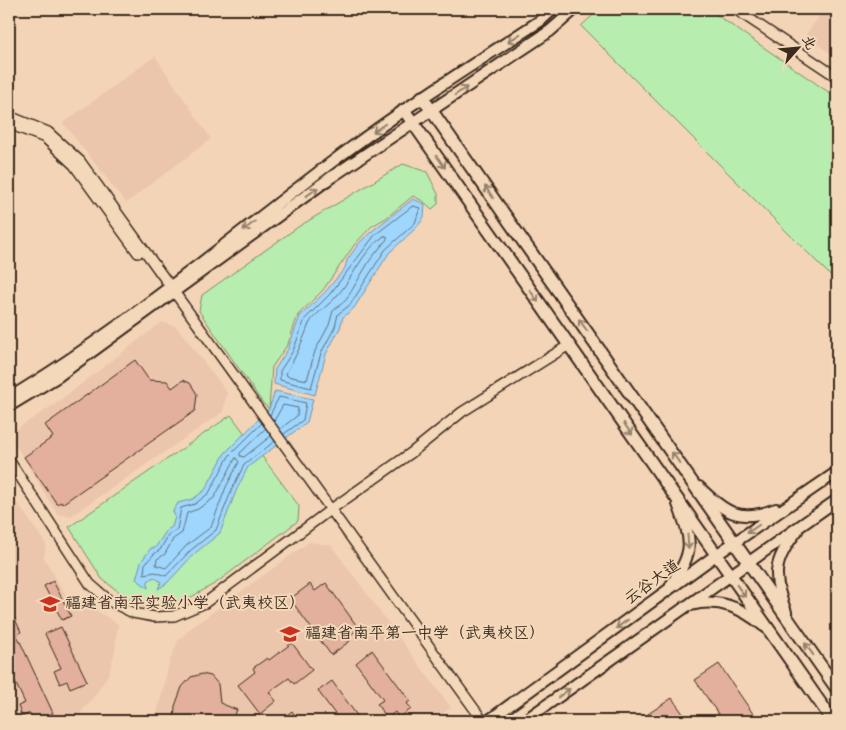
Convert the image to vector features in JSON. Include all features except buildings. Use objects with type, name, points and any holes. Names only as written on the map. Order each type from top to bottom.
[{"type":"main road","points":[[9,406],[57,377],[348,150],[422,97],[540,21],[553,9]]},
{"type":"main road","points":[[9,398],[169,291],[330,178],[550,31],[575,9]]},
{"type":"main road","points":[[422,97],[837,689]]},
{"type":"main road","points":[[404,110],[833,721]]},
{"type":"main road","name":"云谷大道","points":[[488,721],[716,555],[837,472]]},
{"type":"main road","points":[[689,476],[725,510],[738,515],[758,515],[791,503]]},
{"type":"main road","points":[[667,591],[686,561],[690,545],[675,496]]},
{"type":"main road","points":[[524,721],[680,609],[837,500]]},
{"type":"main road","points":[[789,619],[776,586],[777,564],[780,554],[804,523]]},
{"type":"main road","points":[[680,609],[701,602],[723,603],[756,619],[769,630]]},
{"type":"street","points":[[735,9],[837,77]]},
{"type":"street","points":[[9,116],[48,132],[80,161],[169,291]]},
{"type":"street","points":[[9,124],[45,138],[74,165],[169,291],[306,482],[483,721]]},
{"type":"street","points":[[9,460],[90,584],[112,602],[133,613],[155,617],[174,616],[205,603],[411,453],[462,412],[569,346]]},
{"type":"street","points":[[328,512],[476,721]]},
{"type":"shaded area","points":[[824,9],[837,9],[837,58],[805,36]]},
{"type":"shaded area","points":[[155,56],[211,139],[126,203],[63,123]]},
{"type":"shaded area","points":[[162,322],[177,327],[227,392],[223,412],[71,516],[57,514],[13,441],[15,430],[55,404]]},
{"type":"shaded area","name":"福建省南平实验小学（武夷校区）","points":[[9,491],[46,544],[44,558],[66,595],[84,597],[97,611],[118,624],[115,651],[109,673],[96,694],[74,721],[9,721]]},
{"type":"shaded area","name":"福建省南平第一中学（武夷校区）","points":[[309,542],[331,545],[451,708],[431,721],[155,721],[170,660],[178,641],[191,628]]},
{"type":"green space","points":[[600,9],[708,9],[837,98],[837,282],[581,26]]},
{"type":"green space","points":[[403,164],[427,172],[438,194],[438,204],[432,209],[423,201],[413,196],[386,218],[372,226],[355,244],[323,290],[298,315],[288,344],[272,367],[269,409],[262,402],[199,311],[202,295],[298,227]]},
{"type":"green space","points":[[231,415],[299,506],[298,521],[216,583],[186,600],[151,607],[135,604],[102,579],[69,527]]},
{"type":"water","points":[[413,199],[425,204],[424,217],[418,226],[389,253],[354,308],[343,317],[340,328],[326,354],[315,395],[274,384],[275,369],[288,349],[300,316],[326,291],[345,268],[347,260],[360,242]]},
{"type":"water","points":[[275,391],[313,399],[307,422],[248,467],[236,491],[220,533],[194,554],[167,583],[158,589],[161,582],[154,577],[148,581],[148,588],[136,579],[141,562],[151,548],[155,548],[167,530],[172,527],[175,517],[173,511],[178,503],[193,499],[205,490],[225,453],[269,409]]},
{"type":"place","name":"福建省南平实验小学（武夷校区）","points":[[50,604]]},
{"type":"place","name":"福建省南平第一中学（武夷校区）","points":[[290,634]]}]
